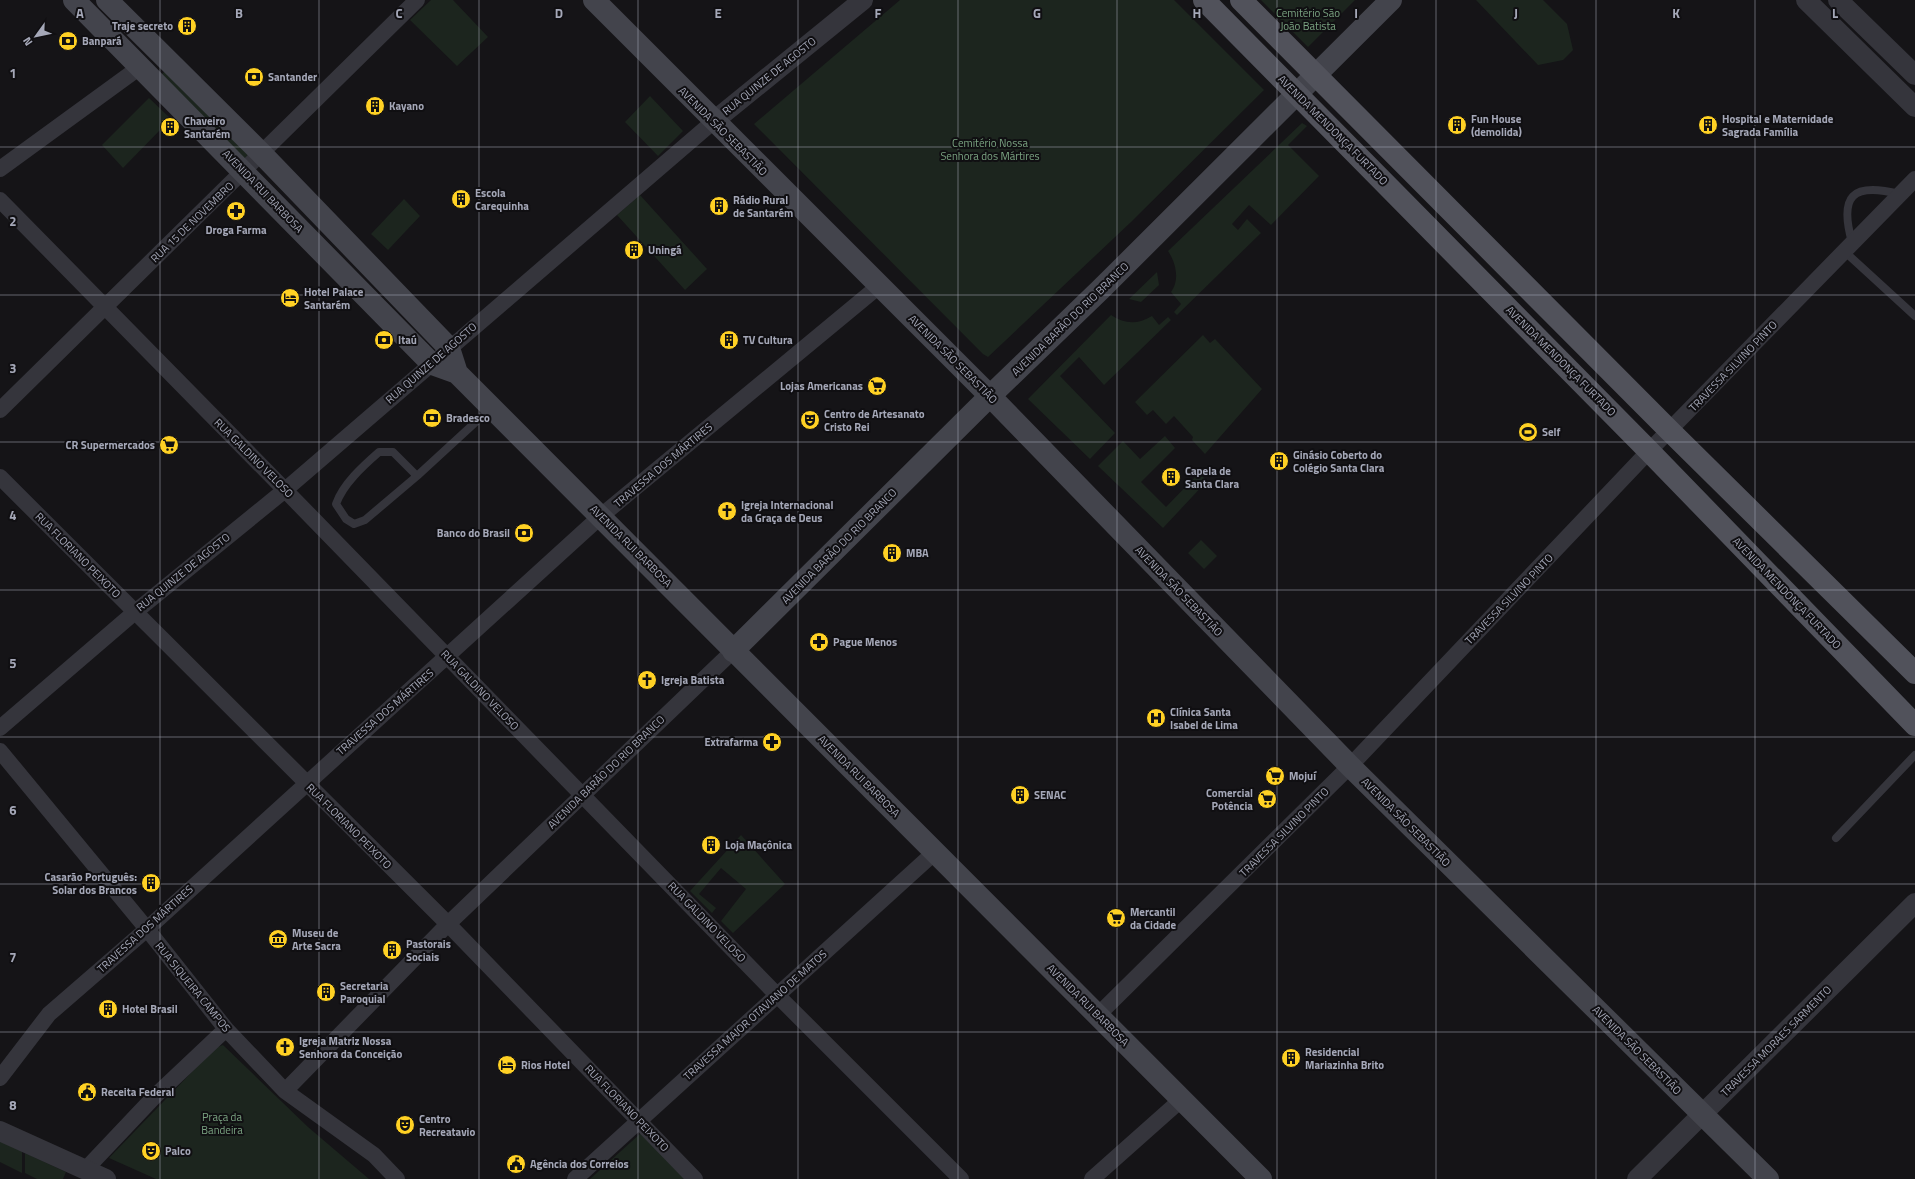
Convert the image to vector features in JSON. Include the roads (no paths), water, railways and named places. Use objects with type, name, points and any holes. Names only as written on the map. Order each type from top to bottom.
[{"type":"main road","name":"AVENIDA RUI BARBOSA","points":[[74,0],[432,364],[457,373],[601,516],[733,651],[1182,1098],[1261,1179]]},
{"type":"main road","name":"AVENIDA RUI BARBOSA","points":[[107,0],[261,153],[449,348],[457,373]]},
{"type":"main road","name":"AVENIDA MENDONÇA FURTADO","points":[[1204,0],[1649,451],[1915,725]]},
{"type":"main road","points":[[1241,0],[1670,431],[1915,673]]},
{"type":"main road","name":"AVENIDA BARÃO DO RIO BRANCO","points":[[733,651],[990,396],[1101,289],[1391,0]]},
{"type":"main road","name":"AVENIDA SÃO SEBASTIÃO","points":[[601,2],[714,121],[990,396],[1350,766],[1768,1179]]},
{"type":"street","name":"RUA 15 DE NOVEMBRO","points":[[0,410],[418,0]]},
{"type":"street","name":"RUA QUINZE DE AGOSTO","points":[[0,728],[135,612],[285,490],[714,121],[863,0]]},
{"type":"street","points":[[1806,0],[1915,107]]},
{"type":"street","points":[[1838,0],[1915,75]]},
{"type":"street","points":[[0,169],[140,67]]},
{"type":"street","name":"TRAVESSA SILVINO PINTO","points":[[1098,1015],[1350,766],[1649,451],[1915,179]]},
{"type":"street","name":"RUA GALDINO VELOSO","points":[[0,200],[777,994],[961,1179]]},
{"type":"street","name":"TRAVESSA DOS MÁRTIRES","points":[[0,1078],[49,1014],[147,929],[306,783],[448,657],[601,516],[879,286]]},
{"type":"street","name":"RUA FLORIANO PEIXOTO","points":[[0,477],[448,924],[695,1179]]},
{"type":"street","name":"AVENIDA BARÃO DO RIO BRANCO","points":[[285,1091],[448,924],[733,651]]},
{"type":"street","name":"RUA SIQUEIRA CAMPOS","points":[[0,751],[147,929],[226,1029],[285,1091],[374,1155],[397,1179]]},
{"type":"street","name":"TRAVESSA MAJOR OTAVIANO DE MATOS","points":[[575,1179],[935,852]]},
{"type":"street","name":"TRAVESSA MORAES SARMENTO","points":[[1638,1179],[1915,903]]},
{"type":"street","points":[[85,1170],[155,1096],[226,1029]]},
{"type":"street","points":[[1092,1179],[1182,1098]]},
{"type":"street","points":[[0,1131],[106,1179]]},
{"type":"lane","points":[[1899,194],[1872,189],[1859,192],[1852,196],[1848,204],[1846,216],[1848,247],[1915,316]]},
{"type":"lane","points":[[417,476],[393,452],[379,452],[366,464],[340,494],[336,504],[346,519],[354,524],[360,523],[417,476],[491,407]]},
{"type":"lane","points":[[1836,838],[1915,755]]},
{"type":"place","name":"Traje secreto","points":[[187,26]]},
{"type":"place","name":"Banpará","points":[[68,41]]},
{"type":"place","name":"Santander","points":[[254,77]]},
{"type":"place","name":"Kayano","points":[[375,106]]},
{"type":"place","name":"Fun House (demolida)","points":[[1457,125]]},
{"type":"place","name":"Hospital e Maternidade Sagrada Família","points":[[1708,125]]},
{"type":"place","name":"Chaveiro Santarém","points":[[170,127]]},
{"type":"place","name":"Escola Carequinha","points":[[461,199]]},
{"type":"place","name":"Rádio Rural de Santarém","points":[[719,206]]},
{"type":"place","name":"Droga Farma","points":[[236,211]]},
{"type":"place","name":"Uningá","points":[[634,250]]},
{"type":"place","name":"Hotel Palace Santarém","points":[[290,298]]},
{"type":"place","name":"Itaú","points":[[384,340]]},
{"type":"place","name":"TV Cultura","points":[[729,340]]},
{"type":"place","name":"Lojas Americanas","points":[[877,386]]},
{"type":"place","name":"Bradesco","points":[[432,418]]},
{"type":"place","name":"Centro de Artesanato Cristo Rei","points":[[810,420]]},
{"type":"place","name":"Self","points":[[1528,432]]},
{"type":"place","name":"CR Supermercados","points":[[169,445]]},
{"type":"place","name":"Ginásio Coberto do Colégio Santa Clara","points":[[1279,461]]},
{"type":"place","name":"Capela de Santa Clara","points":[[1171,477]]},
{"type":"place","name":"Igreja Internacional da Graça de Deus","points":[[727,511]]},
{"type":"place","name":"Banco do Brasil","points":[[524,533]]},
{"type":"place","name":"MBA","points":[[892,553]]},
{"type":"place","name":"Pague Menos","points":[[819,642]]},
{"type":"place","name":"Igreja Batista","points":[[647,680]]},
{"type":"place","name":"Clínica Santa Isabel de Lima","points":[[1156,718]]},
{"type":"place","name":"Extrafarma","points":[[772,742]]},
{"type":"place","name":"Mojuí","points":[[1275,776]]},
{"type":"place","name":"SENAC","points":[[1020,795]]},
{"type":"place","name":"Comercial Potência","points":[[1267,799]]},
{"type":"place","name":"Loja Maçônica","points":[[711,845]]},
{"type":"place","name":"Casarão Português: Solar dos Brancos","points":[[151,883]]},
{"type":"place","name":"Mercantil da Cidade","points":[[1116,918]]},
{"type":"place","name":"Museu de Arte Sacra","points":[[278,939]]},
{"type":"place","name":"Pastorais Sociais","points":[[392,950]]},
{"type":"place","name":"Secretaria Paroquial","points":[[326,992]]},
{"type":"place","name":"Hotel Brasil","points":[[108,1009]]},
{"type":"place","name":"Igreja Matriz Nossa Senhora da Conceição","points":[[285,1047]]},
{"type":"place","name":"Residencial Mariazinha Brito","points":[[1291,1058]]},
{"type":"place","name":"Rios Hotel","points":[[507,1065]]},
{"type":"place","name":"Receita Federal","points":[[87,1092]]},
{"type":"place","name":"Centro Recreatavio","points":[[405,1125]]},
{"type":"place","name":"Palco","points":[[151,1151]]},
{"type":"place","name":"Agência dos Correios","points":[[516,1164]]},
{"type":"park label","name":"Cemitério São João Batista","points":[[1308,19]]},
{"type":"park label","name":"Cemitério Nossa Senhora dos Mártires","points":[[990,149]]},
{"type":"park label","name":"Praça da Bandeira","points":[[222,1123]]}]
